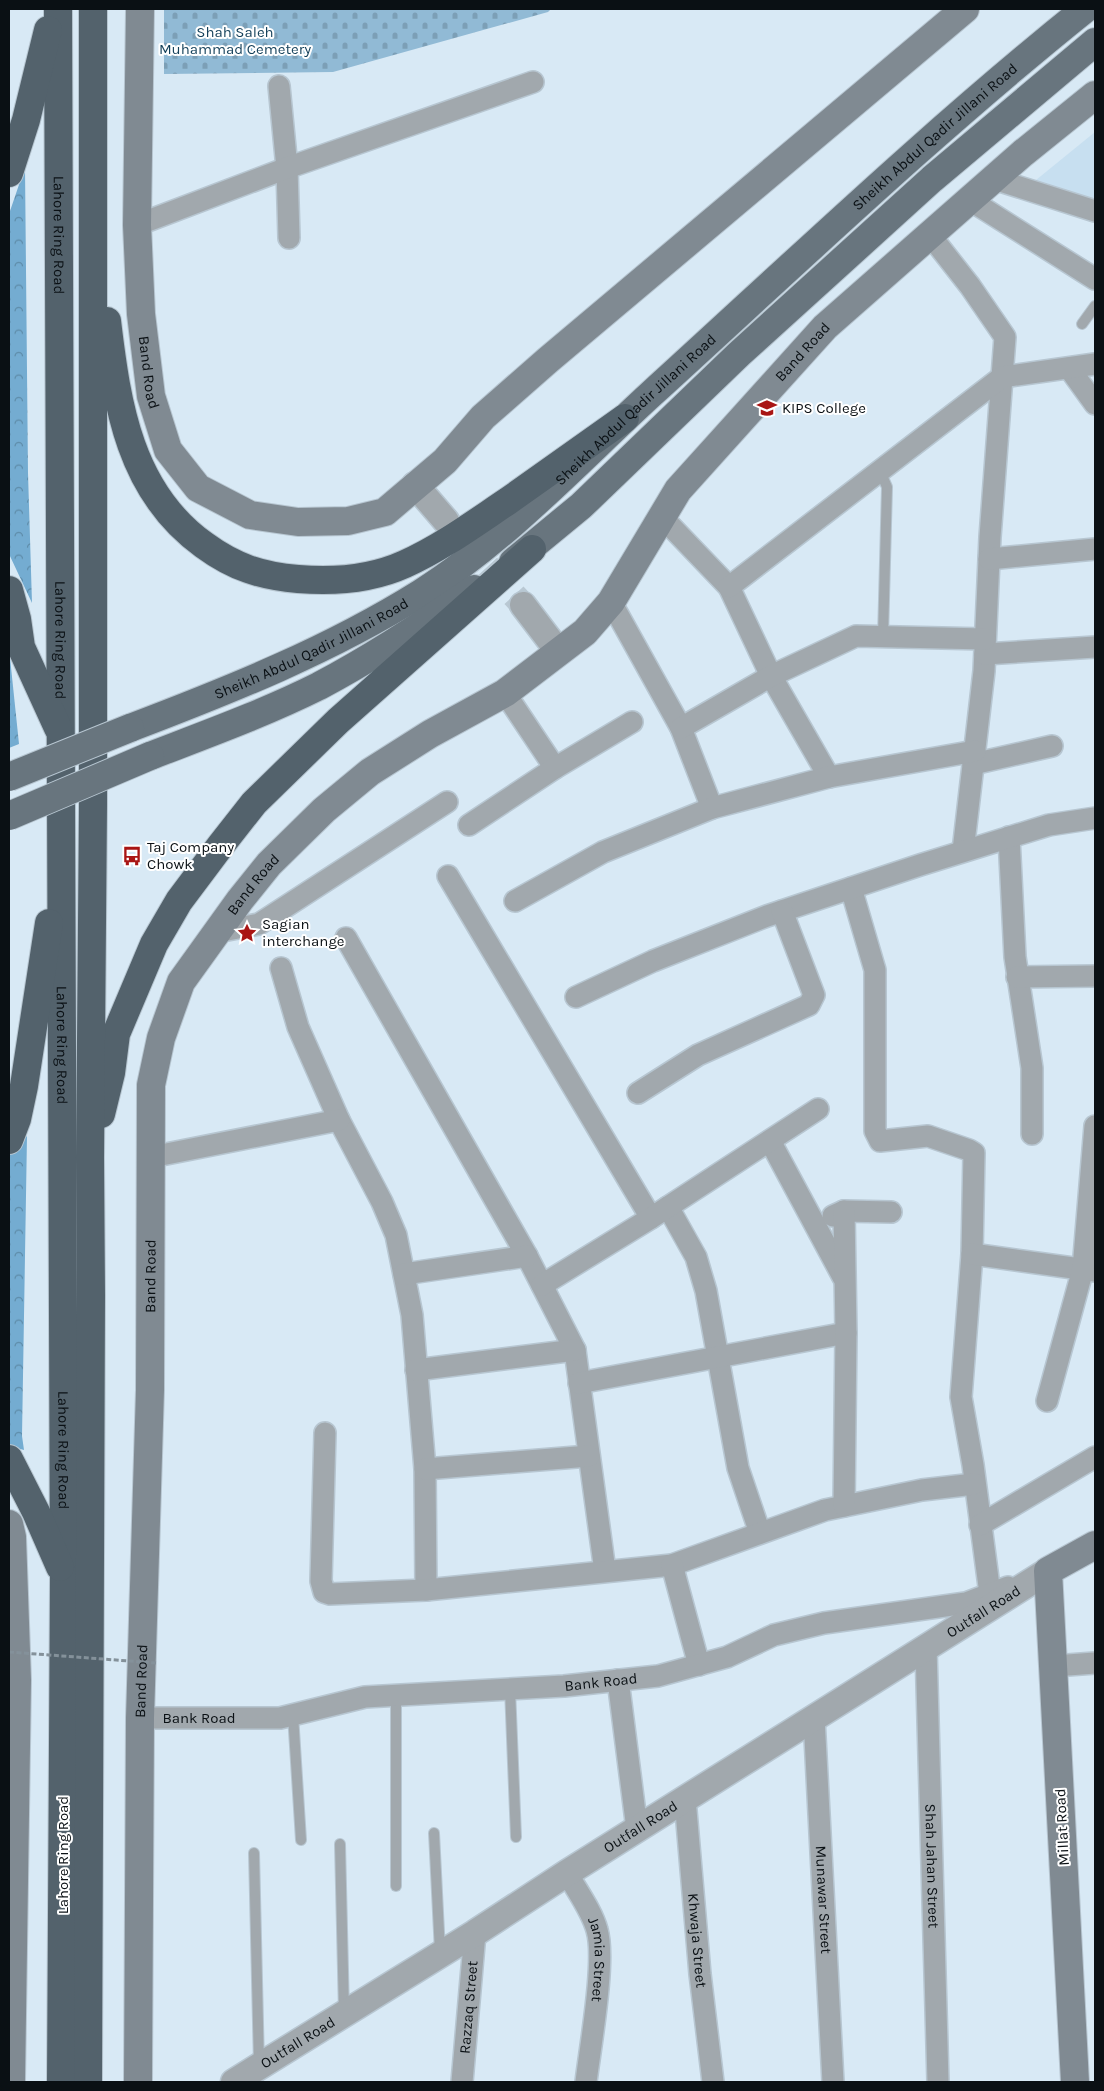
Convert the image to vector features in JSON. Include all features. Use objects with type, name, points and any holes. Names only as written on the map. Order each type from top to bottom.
[{"type":"highway","points":[[9,173],[26,120],[54,9]]},
{"type":"highway","name":"Lahore Ring Road","points":[[58,9],[63,850],[61,1140],[64,1578],[62,2082]]},
{"type":"highway","name":"Lahore Ring Road","points":[[88,2082],[90,1158],[93,805],[93,9]]},
{"type":"highway","points":[[92,239],[119,402],[139,466],[160,503],[187,533],[226,561],[270,577],[316,581],[364,577],[404,565],[490,513],[625,418]]},
{"type":"highway","points":[[90,1158],[111,1073],[116,1034],[154,944],[179,901],[254,804],[284,773],[338,721],[532,549]]},
{"type":"highway","points":[[9,590],[17,619],[21,647],[62,736]]},
{"type":"highway","points":[[9,1140],[17,1119],[24,1086],[45,948],[63,850]]},
{"type":"highway","points":[[9,1459],[36,1512],[64,1578]]},
{"type":"main road","name":"Band Road","points":[[140,9],[137,225],[140,314],[151,396],[168,450],[198,488],[250,515],[298,522],[348,521],[385,512],[445,461],[482,417],[965,9]]},
{"type":"main road","name":"Sheikh Abdul Qadir Jillani Road","points":[[9,777],[258,678],[326,645],[421,592],[466,562],[526,511],[625,418],[950,122],[1085,9]]},
{"type":"main road","name":"Sheikh Abdul Qadir Jillani Road","points":[[9,816],[150,756],[244,720],[319,685],[405,635],[532,549],[581,506],[739,354],[918,192],[1095,42]]},
{"type":"main road","name":"Band Road","points":[[138,2082],[140,1718],[149,1410],[152,1085],[161,1038],[181,982],[269,864],[324,810],[370,772],[430,734],[506,693],[585,632],[611,602],[678,490],[825,327],[994,179],[1095,95]]},
{"type":"main road","points":[[10,1532],[13,1682],[11,2082]]},
{"type":"main road","points":[[1048,1571],[1095,1545]]},
{"type":"main road","name":"Millat Road","points":[[1048,1571],[1075,2082]]},
{"type":"street","points":[[137,225],[287,168],[533,82]]},
{"type":"street","points":[[279,86],[287,168],[289,238]]},
{"type":"street","points":[[994,179],[1095,211]]},
{"type":"street","points":[[970,200],[1095,280]]},
{"type":"street","points":[[930,235],[970,286],[1005,337],[989,559],[985,646],[964,851]]},
{"type":"street","points":[[729,587],[1002,377],[1095,364]]},
{"type":"street","points":[[1069,368],[1095,404]]},
{"type":"street","points":[[415,485],[446,521]]},
{"type":"street","points":[[661,516],[729,587],[771,676],[830,777]]},
{"type":"street","points":[[989,559],[1095,549]]},
{"type":"street","points":[[611,602],[681,728],[712,808]]},
{"type":"street","points":[[523,606],[558,652]]},
{"type":"street","points":[[681,728],[771,676],[856,636],[884,636],[985,646],[1095,647]]},
{"type":"street","points":[[506,693],[556,768]]},
{"type":"street","points":[[469,825],[556,768],[632,722]]},
{"type":"street","points":[[515,901],[603,852],[712,808],[830,777],[1052,746]]},
{"type":"street","points":[[217,932],[259,924],[447,802]]},
{"type":"street","points":[[576,997],[654,961],[782,911],[1049,825],[1095,818]]},
{"type":"street","points":[[1009,838],[1017,977],[1032,1068],[1032,1134]]},
{"type":"street","points":[[448,876],[651,1218]]},
{"type":"street","points":[[852,888],[876,970],[875,1131],[880,1141],[928,1136],[969,1150],[974,1154],[972,1254],[961,1397],[990,1594]]},
{"type":"street","points":[[638,1093],[698,1055],[809,1005],[813,1001],[814,995],[782,911]]},
{"type":"street","points":[[346,938],[527,1256],[575,1350],[605,1571]]},
{"type":"street","points":[[281,968],[298,1028],[339,1120],[382,1202],[396,1235],[412,1315],[425,1469],[426,1590]]},
{"type":"street","points":[[1017,977],[1095,976]]},
{"type":"street","points":[[542,1285],[651,1218],[818,1109]]},
{"type":"street","points":[[151,1156],[339,1120]]},
{"type":"street","points":[[1047,1401],[1089,1270],[1095,1126]]},
{"type":"street","points":[[770,1140],[845,1280]]},
{"type":"street","points":[[668,1207],[696,1257],[706,1290],[720,1358],[726,1412],[738,1468],[760,1532]]},
{"type":"street","points":[[815,1223],[844,1211],[891,1212]]},
{"type":"street","points":[[844,1211],[846,1334],[844,1506]]},
{"type":"street","points":[[972,1254],[1089,1270]]},
{"type":"street","points":[[404,1274],[527,1256]]},
{"type":"street","points":[[579,1383],[846,1334]]},
{"type":"street","points":[[416,1370],[575,1350]]},
{"type":"street","points":[[324,1433],[321,1581],[324,1592],[346,1594],[426,1590],[672,1565],[760,1532],[844,1506],[922,1490],[974,1484]]},
{"type":"street","points":[[425,1469],[589,1456]]},
{"type":"street","points":[[980,1525],[1095,1457]]},
{"type":"street","points":[[672,1565],[699,1665]]},
{"type":"street","name":"Bank Road","points":[[140,1718],[280,1718],[365,1697],[510,1689],[658,1676],[727,1657],[774,1635],[824,1623],[966,1603],[1048,1571]]},
{"type":"street","name":"Outfall Road","points":[[234,2082],[475,1933],[685,1798],[1048,1571]]},
{"type":"street","name":"Shah Jahan Street","points":[[926,1648],[938,2082]]},
{"type":"street","points":[[1054,1666],[1095,1663]]},
{"type":"street","points":[[618,1680],[636,1829]]},
{"type":"street","name":"Munawar Street","points":[[814,1718],[833,2082]]},
{"type":"street","name":"Khwaja Street","points":[[685,1798],[700,1974],[713,2082]]},
{"type":"street","name":"Jamia Street","points":[[567,1873],[598,1930],[600,1947],[586,2082]]},
{"type":"street","name":"Razzaq Street","points":[[462,2082],[475,1933]]},
{"type":"lane","points":[[1082,324],[1095,306]]},
{"type":"lane","points":[[880,472],[887,487],[884,636]]},
{"type":"lane","points":[[510,1689],[516,1837]]},
{"type":"lane","points":[[396,1695],[396,1886]]},
{"type":"lane","points":[[293,1715],[300,1840]]},
{"type":"lane","points":[[434,1833],[440,1953]]},
{"type":"lane","points":[[340,1844],[344,2013]]},
{"type":"lane","points":[[254,1853],[259,2066]]},
{"type":"path","points":[[9,1652],[156,1663]]},
{"type":"shaded area","points":[[1095,132],[1095,211],[1025,189]]},
{"type":"green space","name":"Shah Saleh Muhammad Cemetery","points":[[164,9],[551,9],[548,12],[333,72],[164,74]]},
{"type":"green space","points":[[25,167],[28,473],[32,603],[9,554],[9,214]]},
{"type":"green space","points":[[9,648],[19,744],[9,748]]},
{"type":"green space","points":[[27,1136],[22,1436],[24,1450],[9,1446],[9,1152]]},
{"type":"tunnel","points":[[461,538],[523,605]]},
{"type":"place","name":"KIPS College","points":[[767,408]]},
{"type":"place","name":"Taj Company Chowk","points":[[132,856]]},
{"type":"place","name":"Sagian interchange","points":[[247,933]]}]
